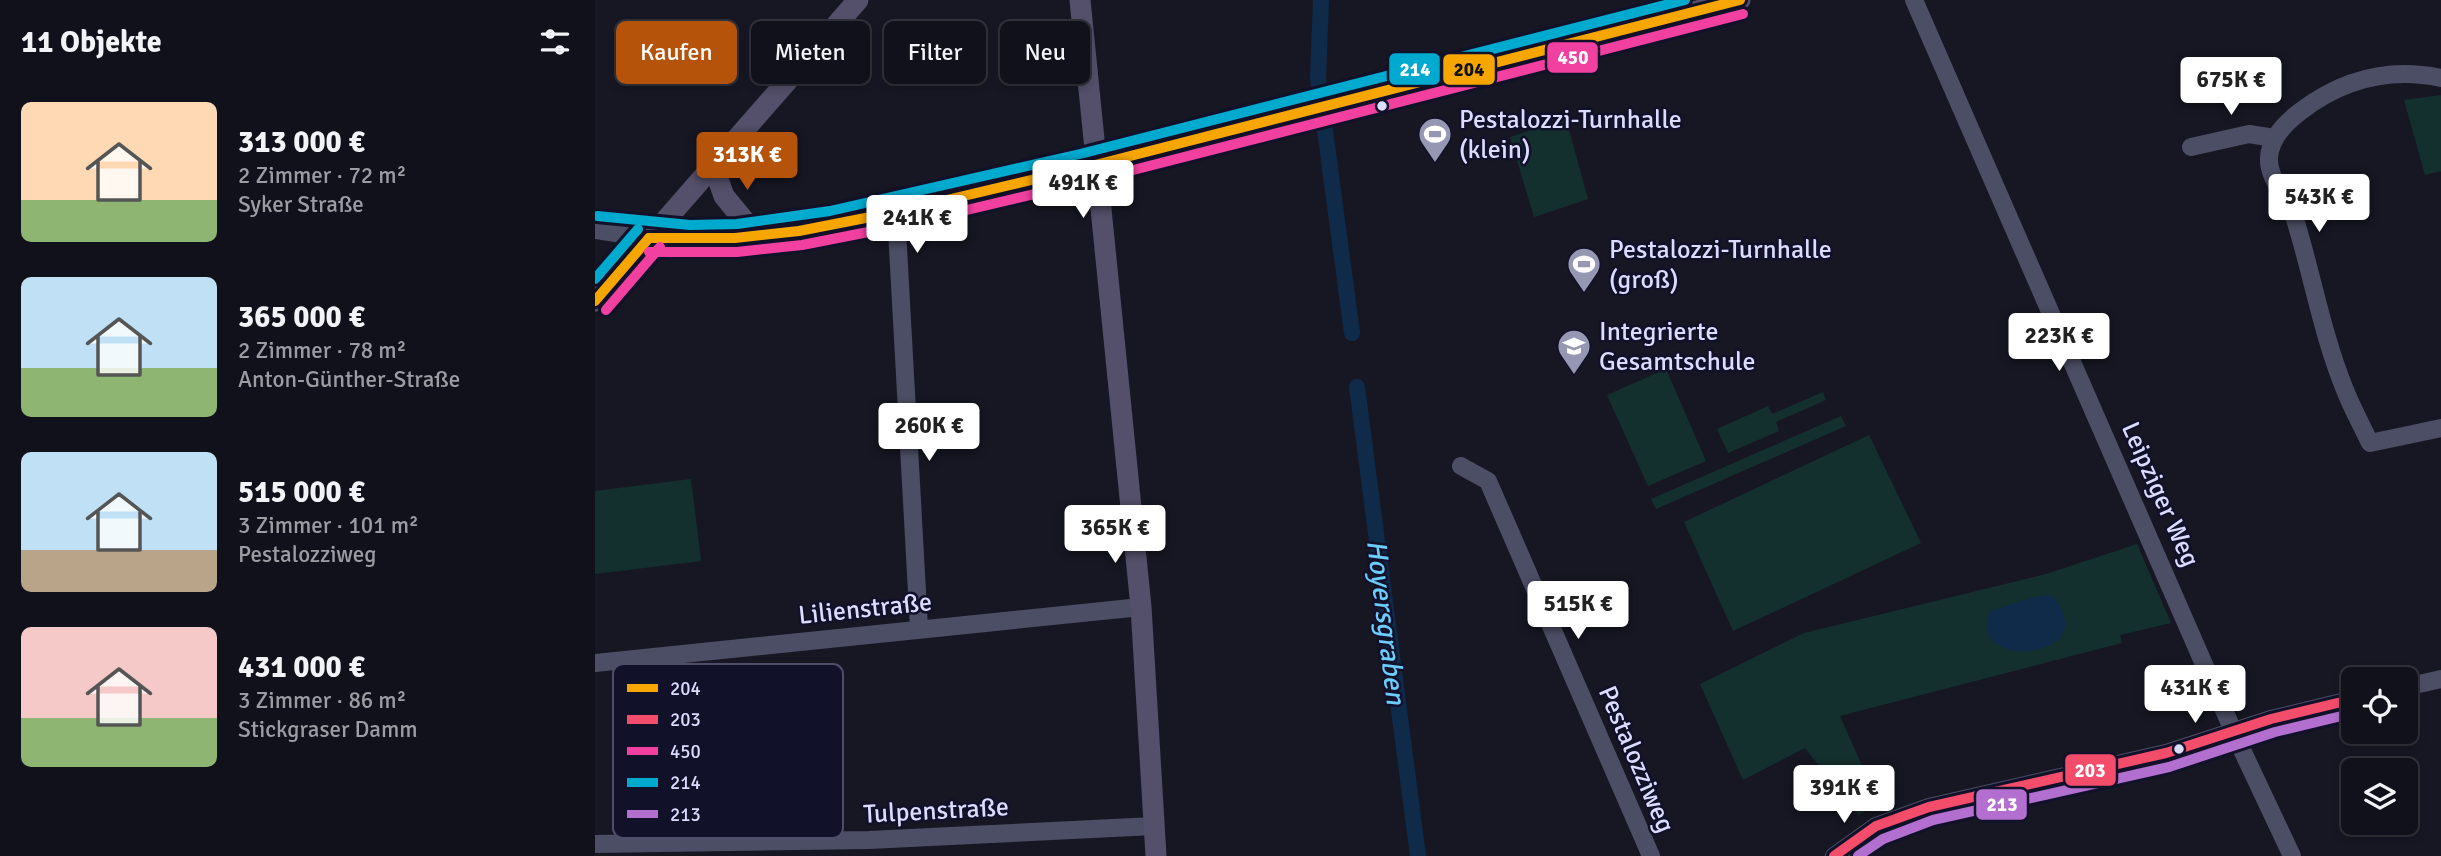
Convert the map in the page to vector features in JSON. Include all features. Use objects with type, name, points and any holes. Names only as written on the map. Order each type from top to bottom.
[{"type":"main road","points":[[595,301],[859,0]]},
{"type":"main road","points":[[1080,0],[1099,164],[1141,607],[1156,856]]},
{"type":"main road","points":[[649,239],[706,240],[757,236],[895,212],[1099,164],[1740,0]]},
{"type":"main road","points":[[713,164],[724,197],[757,236]]},
{"type":"street","name":"Leipziger Weg","points":[[1914,0],[2039,281],[2234,733],[2293,856]]},
{"type":"street","points":[[2441,78],[2394,74],[2350,83],[2324,94],[2293,118],[2274,138],[2269,162],[2274,180],[2293,214],[2345,390],[2371,443],[2441,428]]},
{"type":"street","points":[[2191,147],[2249,134],[2274,138]]},
{"type":"street","points":[[895,212],[919,628]]},
{"type":"street","points":[[595,230],[649,239]]},
{"type":"street","name":"Pestalozziweg","points":[[1461,466],[1487,481],[1651,856]]},
{"type":"street","name":"Lilienstraße","points":[[595,663],[1141,607]]},
{"type":"street","points":[[2418,684],[2441,679]]},
{"type":"street","points":[[1834,856],[1876,826],[1929,807],[2166,753],[2271,719],[2341,702]]},
{"type":"street","name":"Tulpenstraße","points":[[595,845],[869,840],[1154,826]]},
{"type":"green space","points":[[2441,95],[2441,171],[2425,175],[2404,100]]},
{"type":"green space","points":[[1566,119],[1588,199],[1534,217],[1510,137]]},
{"type":"green space","points":[[1666,369],[1706,461],[1648,486],[1607,395]]},
{"type":"green space","points":[[1823,392],[1826,400],[1776,422],[1779,431],[1728,453],[1717,429],[1768,406],[1772,414]]},
{"type":"green space","points":[[1841,416],[1846,426],[1656,509],[1651,499]]},
{"type":"green space","points":[[1869,435],[1921,543],[1733,631],[1684,522]]},
{"type":"green space","points":[[691,479],[701,561],[595,574],[595,491]]},
{"type":"green space","points":[[2137,544],[2171,623],[2120,635],[2122,643],[1840,716],[1878,802],[1859,816],[1805,748],[1743,780],[1700,684],[1804,633],[2046,574]]},
{"type":"water","points":[[2050,595],[2059,604],[2064,617],[2064,631],[2055,642],[2040,649],[2023,651],[2007,649],[1993,642],[1987,629],[1990,611]]},
{"type":"waterway","name":"Hoyersgraben","points":[[1321,0],[1318,78],[1352,333]]},
{"type":"waterway","name":"Hoyersgraben","points":[[1357,387],[1418,856]]},
{"type":"transit line","name":"214","points":[[597,216],[690,225],[737,224],[830,211],[1080,154],[1685,0]]},
{"type":"transit line","name":"204","points":[[649,238],[735,238],[799,231],[896,212],[1099,164],[1740,0]]},
{"type":"transit line","name":"450","points":[[649,252],[737,252],[802,245],[899,226],[1102,178],[1743,14]]},
{"type":"transit line","name":"214","points":[[595,279],[638,229]]},
{"type":"transit line","name":"204","points":[[595,301],[649,238]]},
{"type":"transit line","name":"450","points":[[606,310],[660,247]]},
{"type":"transit line","name":"203","points":[[1834,856],[1876,826],[1929,807],[2166,753],[2271,719],[2341,702]]},
{"type":"transit line","name":"213","points":[[1858,856],[1883,839],[1933,820],[2169,767],[2275,732],[2341,716]]},
{"type":"place","name":"Pestalozzi-Turnhalle (klein)","points":[[1435,164]]},
{"type":"place","name":"Pestalozzi-Turnhalle (groß)","points":[[1584,294]]},
{"type":"place","name":"Integrierte Gesamtschule","points":[[1574,376]]}]
